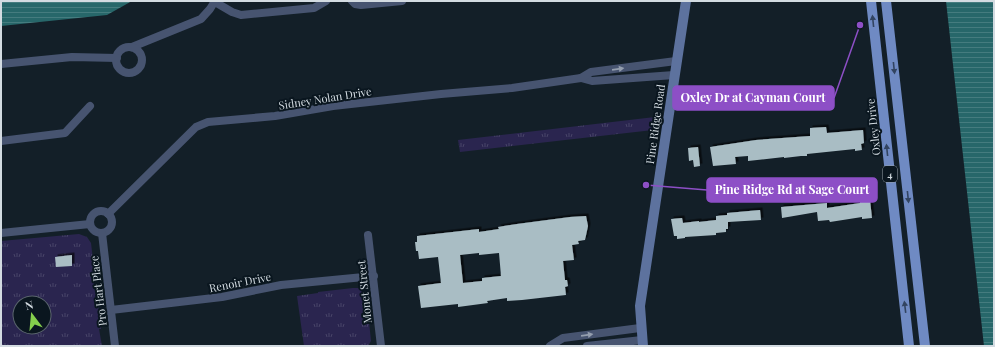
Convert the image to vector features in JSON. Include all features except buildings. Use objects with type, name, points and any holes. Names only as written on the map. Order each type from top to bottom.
[{"type":"main road","name":"Oxley Drive","points":[[871,1],[909,346]]},
{"type":"main road","name":"4","points":[[886,1],[924,346]]},
{"type":"street","points":[[132,48],[140,54],[142,63],[137,70],[124,72],[118,66],[116,58],[124,48],[132,48],[201,19],[215,2],[232,12],[241,15],[314,8],[326,1]]},
{"type":"street","points":[[352,1],[355,4],[361,5],[402,1]]},
{"type":"street","name":"Pine Ridge Road","points":[[642,343],[640,306],[642,287],[686,1]]},
{"type":"street","points":[[140,54],[156,38]]},
{"type":"street","points":[[1,64],[72,56],[116,58]]},
{"type":"street","name":"Sidney Nolan Drive","points":[[108,214],[196,127],[208,122],[275,116],[333,106],[402,98],[512,88],[581,78],[591,72],[676,61]]},
{"type":"street","name":"Sidney Nolan Drive","points":[[581,78],[592,81],[674,75]]},
{"type":"street","points":[[1,141],[65,133],[90,106]]},
{"type":"street","points":[[102,211],[111,217],[112,224],[108,230],[102,233],[95,232],[90,224],[91,217],[96,212],[102,211]]},
{"type":"street","points":[[1,233],[90,224]]},
{"type":"street","name":"Pro Hart Place","points":[[102,233],[115,346]]},
{"type":"street","name":"Monet Street","points":[[368,235],[381,346]]},
{"type":"street","name":"Renoir Drive","points":[[111,310],[222,297],[281,285],[374,276]]},
{"type":"street","points":[[547,346],[551,346],[563,338],[640,328]]},
{"type":"street","points":[[587,346],[642,343]]},
{"type":"green space","points":[[655,117],[653,130],[460,152],[458,140]]},
{"type":"green space","points":[[79,234],[87,237],[91,243],[102,346],[1,346],[1,241]]},
{"type":"green space","points":[[360,288],[366,293],[371,341],[368,346],[304,346],[297,296]]},
{"type":"shaded area","points":[[1,1],[132,1],[107,15],[1,26]]},
{"type":"shaded area","points":[[946,1],[994,1],[994,346],[984,346]]},
{"type":"place","name":"Oxley Dr at Cayman Court","points":[[860,25]]},
{"type":"place","name":"Pine Ridge Rd at Sage Court","points":[[646,185]]}]
